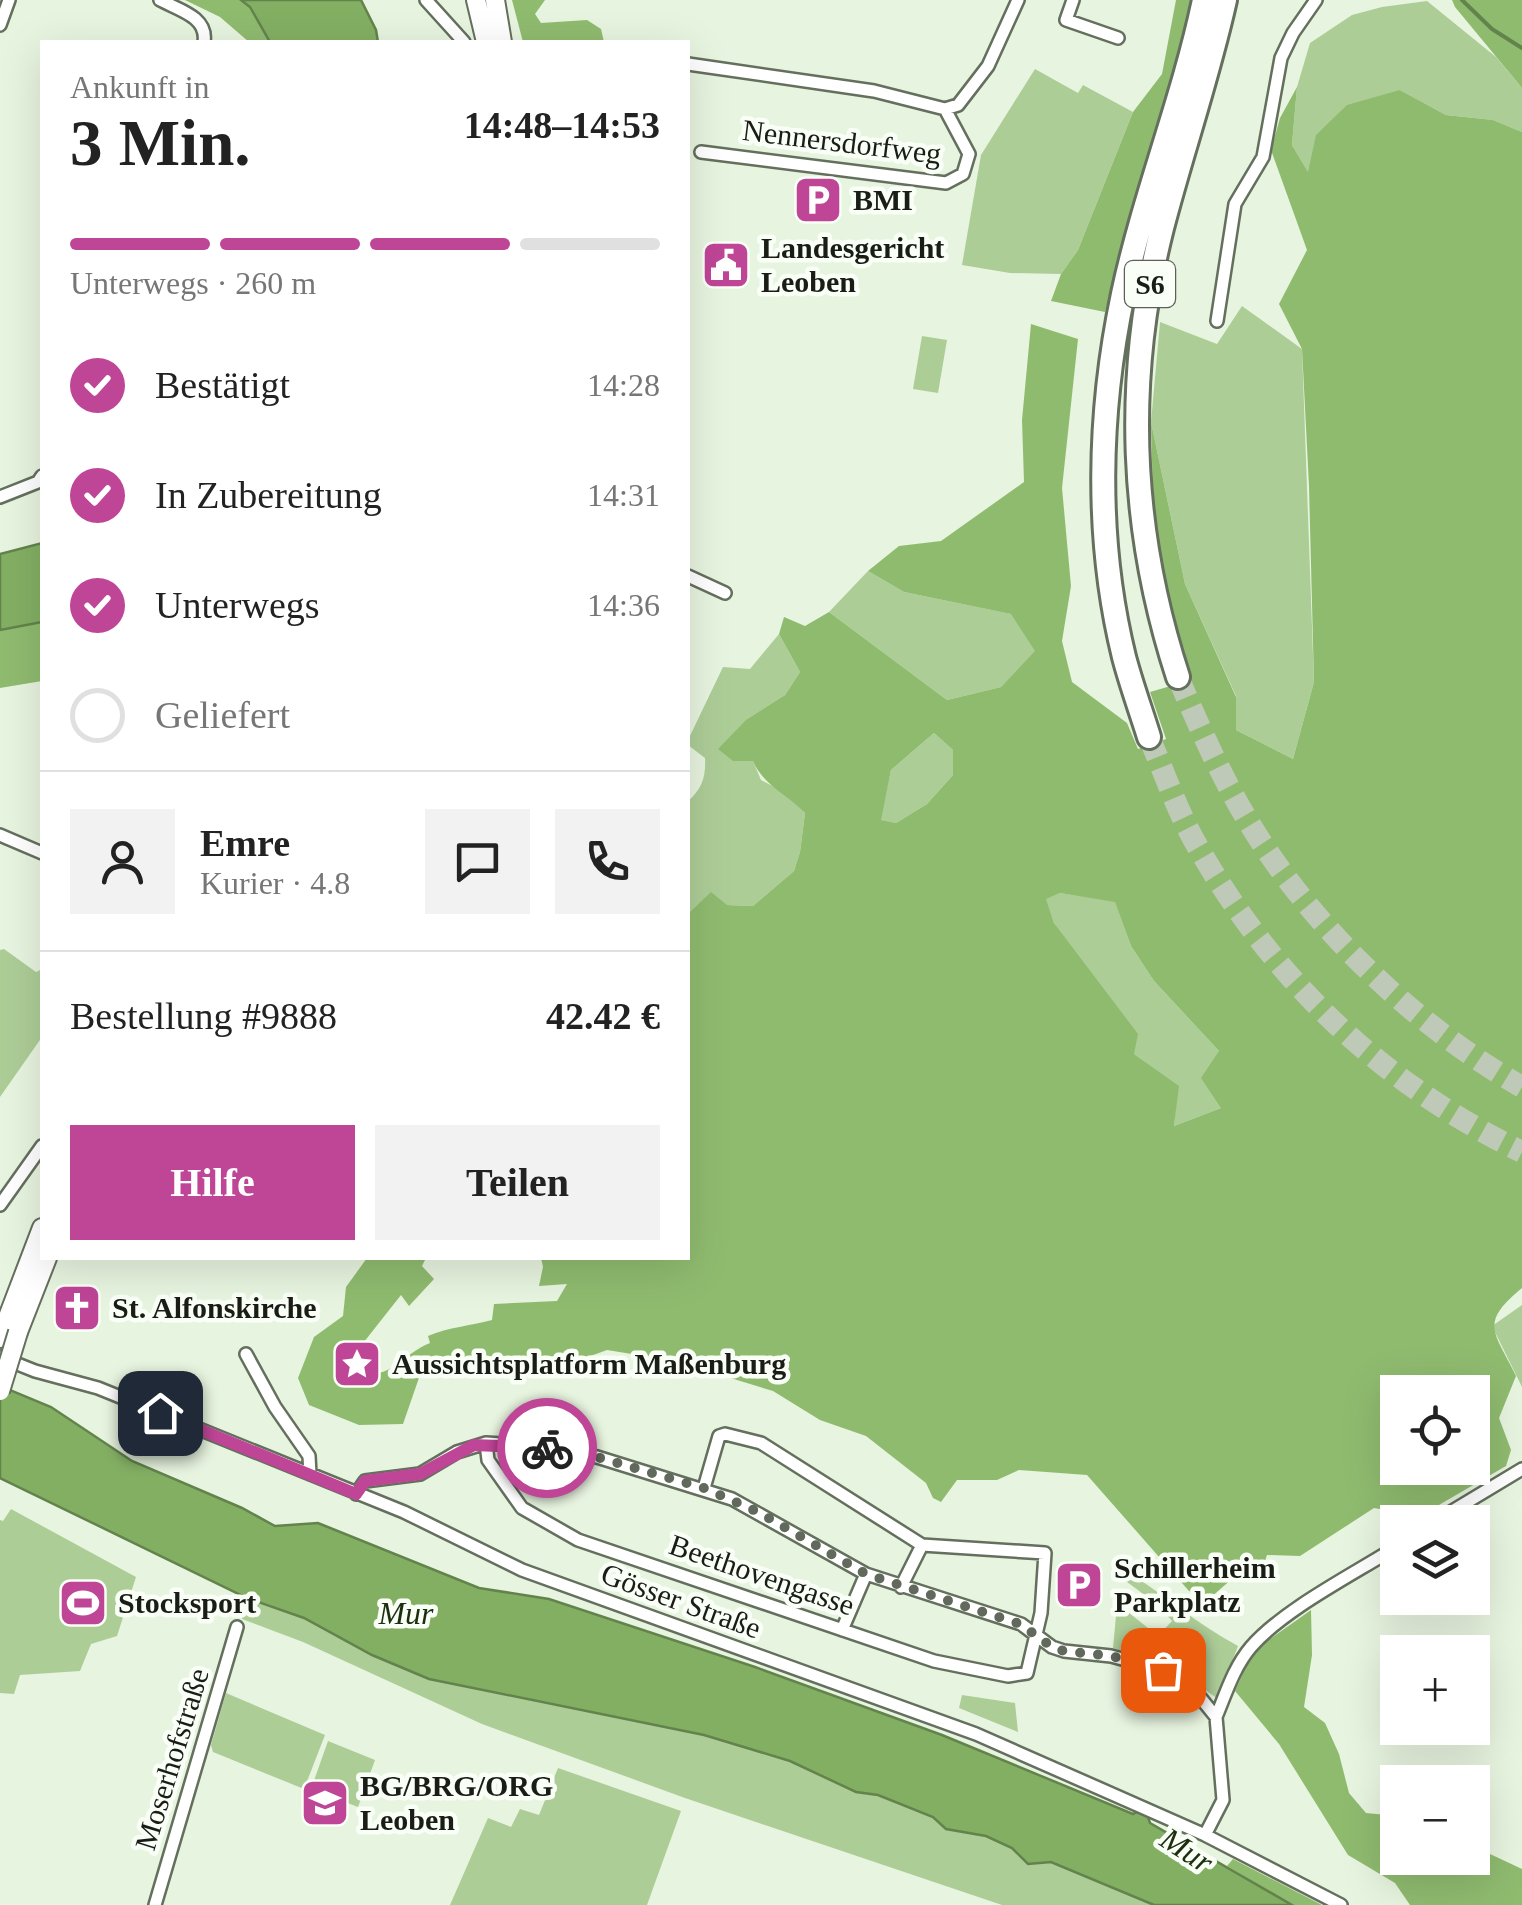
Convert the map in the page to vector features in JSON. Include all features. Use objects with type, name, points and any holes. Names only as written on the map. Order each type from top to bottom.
[{"type":"highway","name":"S6","points":[[1150,737],[1124,657],[1111,586],[1103,455],[1110,372],[1124,292],[1192,57],[1204,0]]},
{"type":"highway","name":"S6","points":[[1178,677],[1150,575],[1140,512],[1137,374],[1147,297],[1162,227],[1212,62],[1225,0]]},
{"type":"main road","points":[[476,0],[486,40]]},
{"type":"main road","points":[[495,0],[502,40]]},
{"type":"main road","points":[[0,1391],[7,1332],[40,1234]]},
{"type":"main road","points":[[7,1332],[46,1260]]},
{"type":"street","points":[[0,25],[9,0]]},
{"type":"street","points":[[160,0],[200,22],[205,30],[204,40]]},
{"type":"street","points":[[426,0],[462,40]]},
{"type":"street","points":[[690,64],[874,91],[945,109],[958,105],[988,66],[1018,0]]},
{"type":"street","points":[[1073,0],[1066,20],[1118,38]]},
{"type":"street","points":[[1218,321],[1230,218],[1263,157],[1282,58],[1293,33],[1316,0]]},
{"type":"street","name":"Nennersdorfweg","points":[[701,152],[946,183],[964,174],[968,154],[945,109]]},
{"type":"street","points":[[0,498],[40,479]]},
{"type":"street","points":[[690,577],[725,593]]},
{"type":"street","points":[[0,835],[40,852]]},
{"type":"street","points":[[0,1206],[40,1149]]},
{"type":"street","points":[[246,1354],[309,1456],[310,1474]]},
{"type":"street","name":"Gösser Straße","points":[[0,1357],[98,1388],[404,1512],[522,1570],[976,1734],[1206,1835],[1341,1905]]},
{"type":"street","points":[[704,1488],[719,1436],[736,1436],[761,1443],[922,1545],[1050,1554],[1038,1634]]},
{"type":"street","points":[[356,1494],[365,1481],[420,1474],[457,1452],[486,1443],[534,1446],[597,1457],[704,1488],[758,1512],[866,1574],[1020,1624],[1052,1647],[1111,1656],[1163,1670],[1195,1691],[1216,1716]]},
{"type":"street","name":"Beethovengasse","points":[[486,1443],[488,1460],[522,1508],[578,1540],[934,1661],[1008,1676],[1027,1674],[1038,1634]]},
{"type":"street","points":[[1462,1505],[1522,1469]]},
{"type":"street","points":[[901,1587],[922,1545]]},
{"type":"street","points":[[1206,1835],[1223,1800],[1216,1716],[1236,1668],[1252,1646],[1289,1615],[1380,1557]]},
{"type":"street","points":[[842,1630],[866,1574]]},
{"type":"street","name":"Moserhofstraße","points":[[155,1905],[237,1628]]},
{"type":"shaded area","points":[[185,0],[241,0],[250,7],[269,40],[247,40],[220,17]]},
{"type":"shaded area","points":[[512,0],[545,0],[535,14],[541,23],[587,20],[601,29],[604,40],[522,40]]},
{"type":"shaded area","points":[[1176,0],[1192,0],[1188,20],[1105,312],[1051,301],[1061,274],[1078,250],[1133,112],[1162,74]]},
{"type":"shaded area","points":[[1452,0],[1522,0],[1522,88],[1455,7]]},
{"type":"shaded area","points":[[1427,1],[1496,57],[1522,88],[1522,132],[1493,120],[1446,115],[1400,90],[1309,174],[1292,145],[1297,87],[1310,43],[1352,15]]},
{"type":"shaded area","points":[[1035,69],[1078,93],[1083,85],[1133,112],[1078,250],[1061,274],[1010,273],[962,265],[981,155]]},
{"type":"shaded area","points":[[1297,87],[1292,145],[1308,172],[1316,135],[1347,105],[1400,90],[1446,115],[1493,120],[1522,132],[1522,1288],[1495,1320],[1497,1338],[1516,1376],[1499,1418],[1511,1450],[1506,1466],[1490,1475],[1490,1375],[1380,1375],[1380,1485],[1473,1485],[1439,1505],[1380,1505],[1380,1509],[1374,1508],[1300,1556],[1267,1555],[1262,1570],[1233,1578],[1210,1598],[1189,1591],[1087,1475],[1019,1470],[997,1480],[957,1480],[941,1502],[933,1498],[926,1483],[866,1436],[820,1420],[773,1391],[675,1361],[607,1350],[585,1358],[478,1374],[420,1375],[403,1424],[359,1425],[309,1405],[298,1378],[314,1337],[343,1316],[346,1287],[366,1260],[425,1260],[422,1266],[434,1279],[409,1306],[401,1295],[345,1366],[372,1374],[391,1368],[430,1343],[428,1336],[492,1320],[494,1304],[557,1301],[567,1284],[539,1286],[541,1260],[690,1260],[690,912],[711,892],[727,905],[753,906],[794,871],[805,813],[769,783],[753,761],[733,761],[718,749],[747,719],[785,695],[800,672],[779,634],[784,617],[805,626],[829,612],[947,700],[1001,687],[1035,651],[1011,614],[904,592],[868,571],[899,546],[941,541],[1024,482],[1022,420],[1031,324],[1078,339],[1062,488],[1071,586],[1062,641],[1072,682],[1127,723],[1138,749],[1166,739],[1150,692],[1188,681],[1159,550],[1151,422],[1185,584],[1236,697],[1236,730],[1293,759],[1314,682],[1309,486],[1302,349],[1279,304],[1307,250],[1271,150],[1280,118]],"holes":[[[934,733],[953,750],[953,775],[927,804],[896,823],[881,820],[891,770]],[[1060,893],[1115,902],[1131,946],[1154,981],[1219,1051],[1201,1078],[1221,1108],[1174,1126],[1179,1086],[1134,1054],[1138,1034],[1054,923],[1046,899]]]},
{"type":"shaded area","points":[[1242,306],[1302,349],[1314,682],[1293,759],[1236,730],[1236,696],[1185,584],[1151,422],[1160,322],[1217,344]]},
{"type":"shaded area","points":[[922,336],[947,340],[938,393],[913,389]]},
{"type":"shaded area","points":[[868,571],[904,592],[1012,614],[1036,651],[1001,687],[947,700],[829,612]]},
{"type":"shaded area","points":[[40,622],[40,681],[0,688],[0,630]]},
{"type":"shaded area","points":[[779,634],[800,672],[785,695],[747,719],[753,761],[761,780],[784,792],[805,813],[800,852],[794,871],[753,906],[727,905],[690,914],[690,799],[704,777],[705,758],[690,747],[690,736],[723,667],[750,669]]},
{"type":"shaded area","points":[[934,733],[953,750],[953,775],[927,804],[896,823],[880,820],[891,770]]},
{"type":"shaded area","points":[[1060,893],[1115,901],[1131,946],[1154,981],[1219,1051],[1221,1108],[1174,1126],[1178,1086],[1134,1054],[1054,923],[1045,898]]},
{"type":"shaded area","points":[[0,950],[36,972],[40,970],[40,1040],[0,1097]]},
{"type":"shaded area","points":[[1522,1305],[1522,1387],[1492,1326]]},
{"type":"shaded area","points":[[11,1509],[136,1577],[117,1636],[91,1644],[80,1671],[20,1675],[14,1694],[0,1693],[0,1520]]},
{"type":"shaded area","points":[[1127,1571],[1238,1646],[1218,1699],[1173,1667],[1113,1648],[1116,1616],[1123,1608],[1158,1636],[1172,1621],[1158,1605],[1123,1579]]},
{"type":"shaded area","points":[[247,1598],[304,1618],[371,1655],[429,1679],[704,1735],[790,1761],[856,1792],[878,1795],[934,1817],[946,1829],[986,1836],[1012,1848],[1028,1864],[1051,1862],[1154,1905],[1002,1905],[685,1798],[482,1724],[303,1642],[242,1619]]},
{"type":"shaded area","points":[[1311,1610],[1312,1655],[1304,1707],[1325,1723],[1339,1754],[1349,1793],[1366,1813],[1380,1814],[1380,1874],[1348,1855],[1279,1744],[1235,1691],[1253,1651]]},
{"type":"shaded area","points":[[226,1693],[325,1735],[304,1789],[213,1752],[211,1745]]},
{"type":"shaded area","points":[[962,1695],[1015,1703],[1018,1732],[959,1708]]},
{"type":"shaded area","points":[[328,1741],[375,1760],[358,1807],[311,1789]]},
{"type":"shaded area","points":[[558,1768],[681,1811],[647,1905],[450,1905],[488,1818],[511,1827],[520,1809],[539,1815]]},
{"type":"shaded area","points":[[1490,1854],[1522,1869],[1522,1905],[1410,1905],[1395,1883],[1382,1875],[1490,1875]]},
{"type":"shaded area","points":[[1233,1859],[1322,1905],[1292,1905],[1227,1866]]},
{"type":"water","points":[[241,0],[361,0],[378,40],[269,40],[250,7]]},
{"type":"water","points":[[40,544],[40,622],[0,630],[0,554]]},
{"type":"water","name":"Mur","points":[[0,1386],[51,1407],[132,1461],[275,1526],[318,1523],[479,1588],[549,1599],[755,1667],[942,1735],[1133,1814],[1138,1811],[1150,1823],[1292,1905],[1154,1905],[1051,1862],[1028,1864],[1012,1848],[986,1836],[946,1829],[933,1817],[878,1795],[856,1792],[790,1761],[704,1735],[429,1679],[372,1655],[304,1618],[247,1598],[0,1478]]},
{"type":"waterway","points":[[1462,0],[1492,29],[1522,48]]},
{"type":"tunnel","points":[[1178,677],[1232,793],[1296,890],[1401,1001],[1481,1062],[1522,1087]]},
{"type":"tunnel","points":[[1149,737],[1195,842],[1259,939],[1295,982],[1377,1060],[1470,1124],[1522,1152]]},
{"type":"way so far","points":[[547,1448],[650,1471],[732,1499],[866,1574],[1020,1624],[1052,1647],[1136,1661],[1163,1670]]},
{"type":"place","name":"BMI","points":[[818,200]]},
{"type":"place","name":"Landesgericht Leoben","points":[[726,265]]},
{"type":"place","name":"St. Alfonskirche","points":[[77,1308]]},
{"type":"place","name":"Aussichtsplatform Maßenburg","points":[[357,1364]]},
{"type":"place","name":"Schillerheim Parkplatz","points":[[1079,1585]]},
{"type":"place","name":"Stocksport","points":[[83,1603]]},
{"type":"place","name":"BG/BRG/ORG Leoben","points":[[325,1803]]},
{"type":"route","points":[[160,1413],[356,1494],[365,1481],[420,1474],[474,1445],[547,1448]]}]
